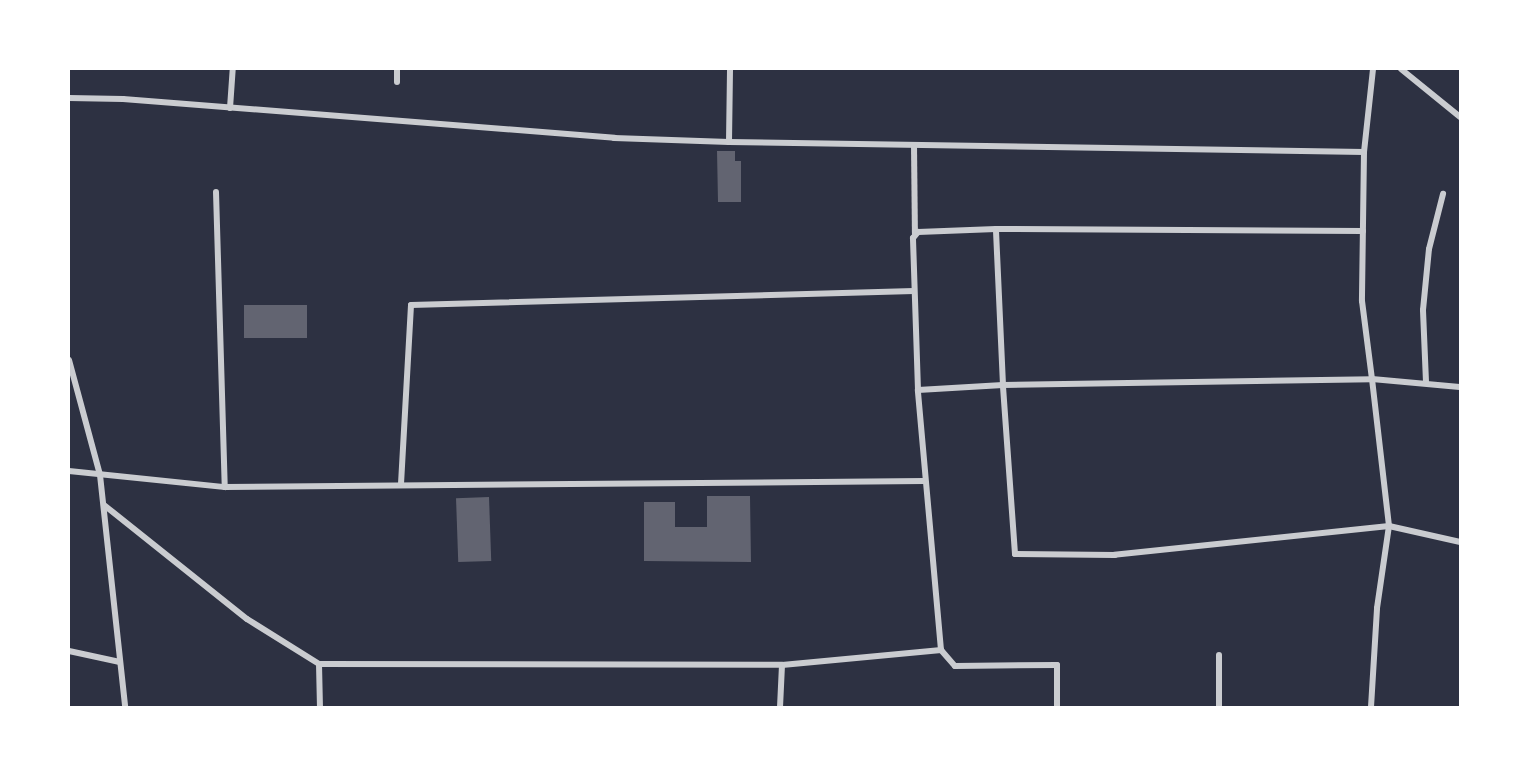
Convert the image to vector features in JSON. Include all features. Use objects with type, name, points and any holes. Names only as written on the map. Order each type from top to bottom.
[{"type":"street","points":[[230,108],[233,69]]},
{"type":"street","points":[[397,69],[397,82]]},
{"type":"street","points":[[729,142],[730,69]]},
{"type":"street","points":[[1371,707],[1377,608],[1389,526],[1362,301],[1364,152],[1373,69]]},
{"type":"street","points":[[1401,69],[1460,117]]},
{"type":"street","points":[[69,98],[230,108],[614,138],[729,142],[1364,152]]},
{"type":"street","points":[[914,145],[914,291],[918,390],[924,481],[941,650],[955,666],[1056,665],[1057,707]]},
{"type":"street","points":[[216,192],[225,487]]},
{"type":"street","points":[[1426,382],[1423,310],[1429,249],[1443,194]]},
{"type":"street","points":[[915,234],[996,229],[1363,231]]},
{"type":"street","points":[[996,229],[1003,385],[1015,554],[1115,555],[1389,526],[1460,542]]},
{"type":"street","points":[[401,484],[411,305],[914,291]]},
{"type":"street","points":[[69,360],[100,476],[125,707]]},
{"type":"street","points":[[918,390],[1003,385],[1372,379],[1426,382],[1460,387]]},
{"type":"street","points":[[69,471],[100,476],[225,487],[924,481]]},
{"type":"street","points":[[104,505],[247,619],[319,664],[782,665],[941,650]]},
{"type":"street","points":[[69,651],[120,662]]},
{"type":"street","points":[[1219,655],[1219,707]]},
{"type":"street","points":[[319,664],[320,707]]},
{"type":"street","points":[[780,707],[782,665]]},
{"type":"building","points":[[717,151],[735,151],[735,161],[741,161],[741,202],[718,202]]},
{"type":"building","points":[[244,305],[307,305],[307,338],[244,338]]},
{"type":"building","points":[[707,496],[750,496],[751,562],[644,561],[644,502],[675,502],[675,527],[707,527]]},
{"type":"building","points":[[489,497],[491,561],[458,562],[456,498]]}]
